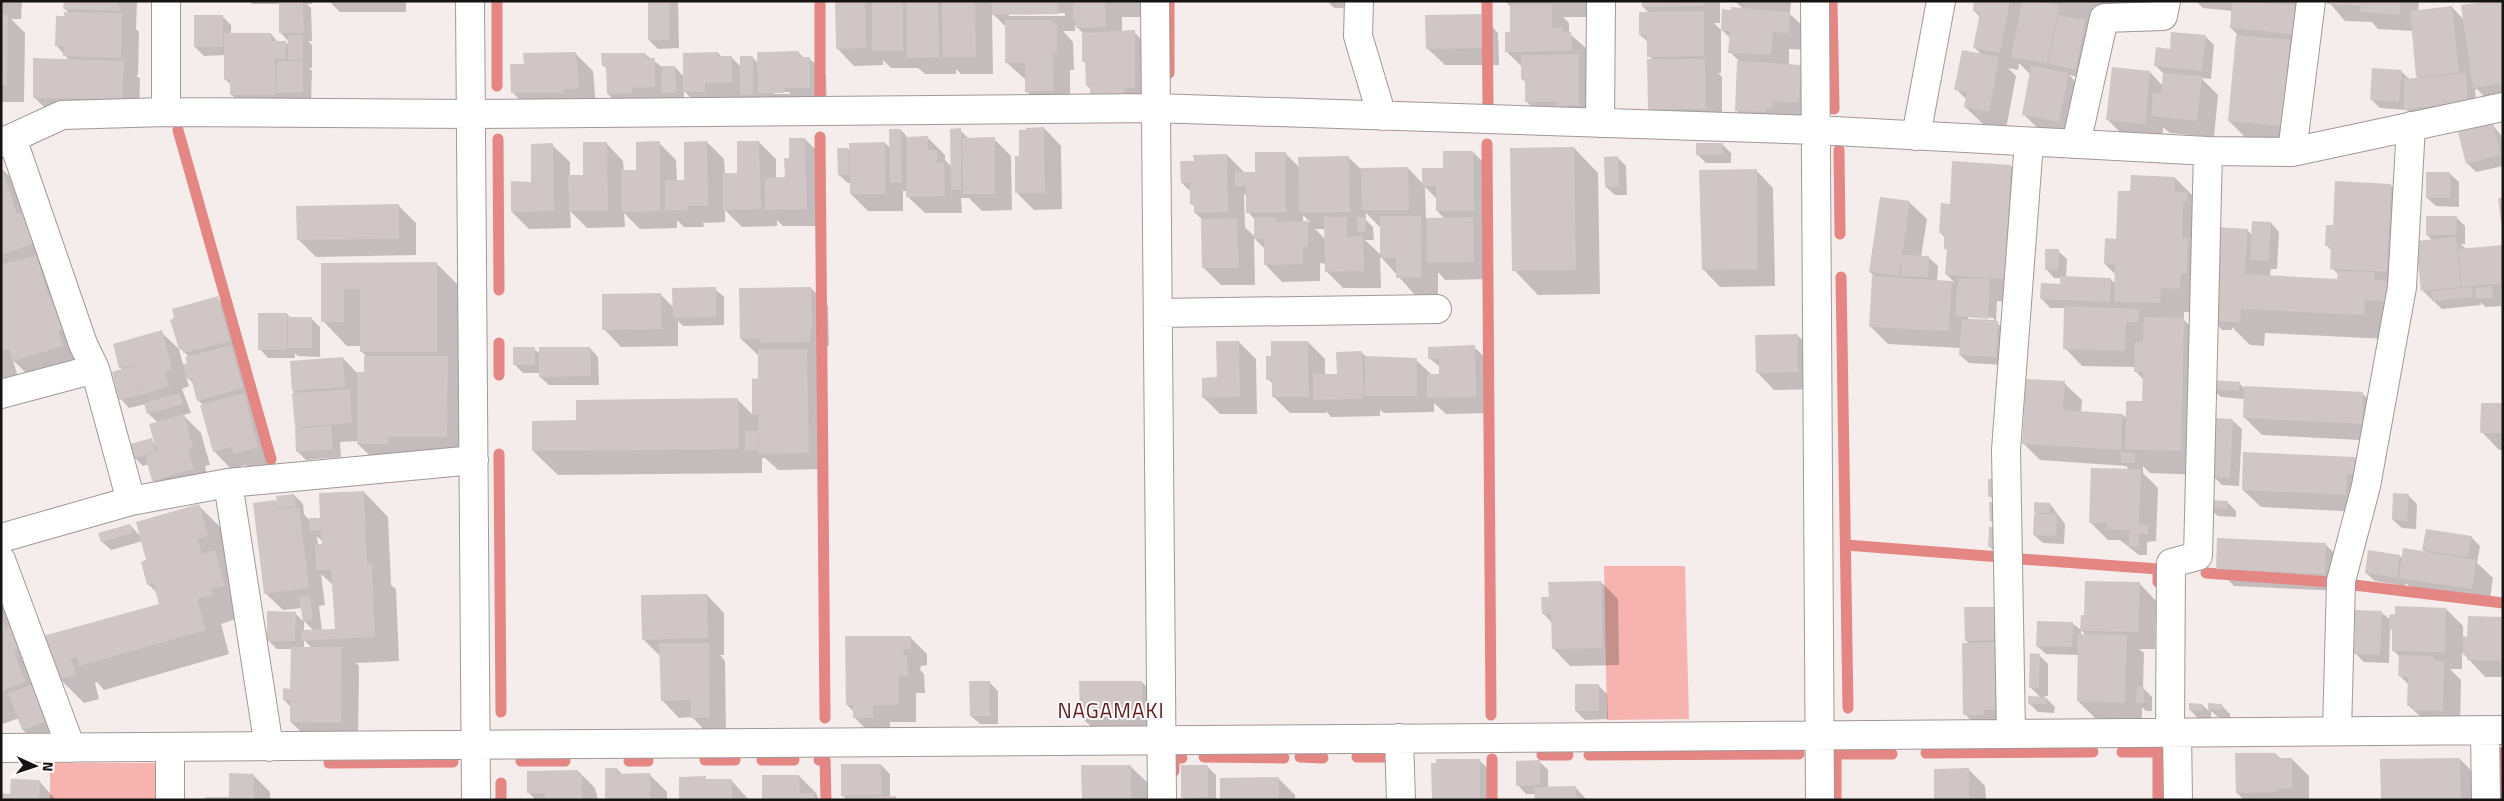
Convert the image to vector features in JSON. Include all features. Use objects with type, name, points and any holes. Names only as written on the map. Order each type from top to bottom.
[{"type":"street","points":[[166,1],[166,112]]},
{"type":"street","points":[[470,1],[476,800]]},
{"type":"street","points":[[1155,1],[1162,800]]},
{"type":"street","points":[[1359,1],[1358,36],[1382,116]]},
{"type":"street","points":[[1600,1],[1600,123]]},
{"type":"street","points":[[1815,1],[1820,800]]},
{"type":"street","points":[[1916,136],[1941,1]]},
{"type":"street","points":[[2076,144],[2104,18],[2163,16],[2166,1]]},
{"type":"street","points":[[2292,152],[2311,1]]},
{"type":"street","points":[[131,501],[96,369],[83,344],[6,141],[62,115],[166,112],[471,114],[1156,108],[1816,130],[2208,151],[2292,152],[2503,107]]},
{"type":"street","points":[[2337,731],[2341,582],[2366,486],[2402,287],[2410,126]]},
{"type":"street","points":[[2011,733],[2006,450],[2029,142]]},
{"type":"street","points":[[2178,800],[2174,732],[2171,563],[2198,556],[2208,151]]},
{"type":"street","points":[[1158,313],[1438,309]]},
{"type":"street","points":[[1,394],[96,369]]},
{"type":"street","points":[[1,538],[131,501],[228,483],[474,460]]},
{"type":"street","points":[[228,483],[269,747]]},
{"type":"street","points":[[1,560],[71,748]]},
{"type":"street","points":[[1,748],[475,747],[1819,734],[2494,730],[2486,800]]},
{"type":"street","points":[[1399,738],[1401,800]]},
{"type":"street","points":[[170,747],[170,800]]},
{"type":"shaded area","points":[[1604,566],[1685,566],[1689,719],[1607,720]]},
{"type":"shaded area","points":[[50,763],[155,763],[162,770],[162,800],[50,800]]},
{"type":"building","points":[[64,1],[119,1],[119,11],[63,9]]},
{"type":"building","points":[[279,1],[303,1],[304,33],[279,33]]},
{"type":"building","points":[[648,1],[670,1],[670,40],[648,40]]},
{"type":"building","points":[[835,1],[865,1],[866,48],[836,49]]},
{"type":"building","points":[[872,1],[903,1],[903,51],[872,51]]},
{"type":"building","points":[[906,1],[938,1],[939,57],[906,58]]},
{"type":"building","points":[[942,1],[975,1],[976,57],[943,57]]},
{"type":"building","points":[[992,1],[1058,1],[1058,14],[992,15]]},
{"type":"building","points":[[1073,1],[1105,1],[1106,27],[1076,28],[1076,21],[1073,20]]},
{"type":"building","points":[[1642,1],[1703,1],[1704,6],[1642,7]]},
{"type":"building","points":[[1974,1],[2010,1],[2000,53],[1973,48],[1980,13],[1973,11]]},
{"type":"building","points":[[2022,1],[2039,1],[2059,5],[2047,64],[2011,57]]},
{"type":"building","points":[[2109,1],[2149,1],[2148,7],[2135,8]]},
{"type":"building","points":[[2232,1],[2295,5],[2292,34],[2230,28]]},
{"type":"building","points":[[2327,1],[2400,1],[2400,15],[2360,12],[2361,6],[2327,4]]},
{"type":"building","points":[[2503,1],[2503,83],[2473,88],[2461,5]]},
{"type":"building","points":[[1510,4],[1552,4],[1552,28],[1562,27],[1563,32],[1571,32],[1572,51],[1505,52],[1505,32],[1510,32]]},
{"type":"building","points":[[2452,6],[2459,73],[2416,77],[2410,11]]},
{"type":"building","points":[[1731,7],[1790,12],[1789,33],[1773,32],[1771,55],[1728,53],[1730,31],[1721,30],[1722,9],[1731,10]]},
{"type":"building","points":[[1704,11],[1704,56],[1647,57],[1647,35],[1639,35],[1639,12]]},
{"type":"building","points":[[64,12],[122,13],[121,58],[63,56],[64,46],[55,46],[56,16],[64,16]]},
{"type":"building","points":[[1,14],[8,15],[7,86],[1,85]]},
{"type":"building","points":[[1482,14],[1482,48],[1426,49],[1425,15]]},
{"type":"building","points":[[194,15],[223,15],[223,47],[194,47]]},
{"type":"building","points":[[2058,15],[2085,20],[2076,70],[2048,64]]},
{"type":"building","points":[[1005,20],[1052,20],[1053,23],[1057,23],[1057,53],[1053,53],[1054,91],[1025,92],[1025,63],[1005,63]]},
{"type":"building","points":[[1135,30],[1135,88],[1125,88],[1124,94],[1090,94],[1090,86],[1086,86],[1085,61],[1082,62],[1082,33]]},
{"type":"building","points":[[2171,32],[2206,35],[2202,71],[2154,66],[2156,47],[2170,49]]},
{"type":"building","points":[[224,33],[271,33],[271,41],[286,41],[286,59],[275,59],[276,95],[230,95],[230,79],[224,80]]},
{"type":"building","points":[[288,35],[303,35],[303,60],[288,60]]},
{"type":"building","points":[[2236,35],[2290,40],[2282,126],[2228,121]]},
{"type":"building","points":[[1962,50],[1999,57],[1989,112],[1964,107],[1967,92],[1954,90]]},
{"type":"building","points":[[799,51],[799,57],[810,57],[810,88],[784,88],[784,93],[758,93],[757,52]]},
{"type":"building","points":[[576,52],[579,89],[564,89],[564,93],[511,93],[510,64],[524,64],[523,53]]},
{"type":"building","points":[[718,52],[718,56],[732,56],[732,83],[705,83],[705,92],[683,92],[683,53]]},
{"type":"building","points":[[601,53],[645,53],[646,58],[655,58],[655,87],[632,88],[632,93],[607,94],[606,66],[602,66]]},
{"type":"building","points":[[1579,54],[1579,105],[1557,106],[1557,102],[1525,102],[1525,79],[1521,79],[1521,55]]},
{"type":"building","points":[[740,56],[753,56],[753,95],[740,95]]},
{"type":"building","points":[[33,58],[124,61],[122,99],[33,98]]},
{"type":"building","points":[[1647,59],[1705,59],[1706,109],[1648,109]]},
{"type":"building","points":[[277,61],[303,61],[303,92],[277,93]]},
{"type":"building","points":[[1737,61],[1801,65],[1799,103],[1773,101],[1772,109],[1766,108],[1766,112],[1735,111]]},
{"type":"building","points":[[2031,65],[2069,73],[2059,122],[2022,115]]},
{"type":"building","points":[[662,66],[675,66],[676,93],[662,93]]},
{"type":"building","points":[[2112,67],[2150,71],[2145,124],[2106,120]]},
{"type":"building","points":[[2372,68],[2402,70],[2399,102],[2370,100]]},
{"type":"building","points":[[2163,73],[2202,76],[2197,121],[2151,116],[2153,93],[2161,93]]},
{"type":"building","points":[[2466,73],[2468,102],[2404,109],[2404,79]]},
{"type":"building","points":[[2493,123],[2501,155],[2466,164],[2458,132]]},
{"type":"building","points":[[1044,127],[1045,193],[1015,193],[1015,156],[1019,156],[1019,130]]},
{"type":"building","points":[[961,128],[961,190],[951,190],[950,129]]},
{"type":"building","points":[[889,129],[901,129],[902,183],[890,183]]},
{"type":"building","points":[[928,136],[928,150],[937,150],[937,163],[944,163],[945,196],[906,197],[906,137]]},
{"type":"building","points":[[995,137],[995,194],[963,194],[962,138]]},
{"type":"building","points":[[789,138],[805,138],[807,209],[765,210],[765,178],[785,177],[784,158],[789,158]]},
{"type":"building","points":[[660,141],[660,211],[622,212],[621,170],[636,170],[636,142]]},
{"type":"building","points":[[707,141],[708,206],[687,206],[687,210],[665,210],[665,180],[684,180],[684,142]]},
{"type":"building","points":[[737,141],[759,141],[761,209],[723,210],[723,173],[737,173]]},
{"type":"building","points":[[583,142],[607,142],[608,211],[569,211],[568,175],[583,175]]},
{"type":"building","points":[[885,142],[886,194],[850,194],[849,143]]},
{"type":"building","points":[[553,143],[554,211],[511,212],[511,181],[531,182],[531,144]]},
{"type":"building","points":[[1696,143],[1723,143],[1723,155],[1696,155]]},
{"type":"building","points":[[1574,147],[1576,270],[1512,271],[1510,148]]},
{"type":"building","points":[[837,148],[848,148],[849,175],[838,175]]},
{"type":"building","points":[[1443,151],[1473,151],[1474,211],[1436,211],[1436,186],[1422,186],[1422,168],[1443,168]]},
{"type":"building","points":[[1255,152],[1286,152],[1286,212],[1246,213],[1246,186],[1235,186],[1235,172],[1255,172]]},
{"type":"building","points":[[1227,154],[1228,212],[1194,213],[1194,205],[1190,204],[1190,183],[1181,183],[1180,161],[1194,161],[1193,155]]},
{"type":"building","points":[[1349,156],[1350,212],[1299,213],[1298,157]]},
{"type":"building","points":[[1618,156],[1619,187],[1605,187],[1604,157]]},
{"type":"building","points":[[1952,161],[2011,165],[2005,279],[1945,275],[1947,249],[1944,249],[1944,233],[1939,233],[1941,203],[1950,204]]},
{"type":"building","points":[[1408,167],[1409,210],[1362,210],[1361,168]]},
{"type":"building","points":[[2,169],[17,214],[30,209],[41,241],[1,255]]},
{"type":"building","points":[[1757,169],[1758,269],[1702,270],[1699,170]]},
{"type":"building","points":[[2426,172],[2450,172],[2450,198],[2426,198]]},
{"type":"building","points":[[2131,175],[2175,177],[2175,192],[2187,192],[2187,201],[2183,202],[2182,238],[2188,238],[2187,274],[2181,274],[2180,289],[2161,288],[2160,303],[2114,302],[2115,265],[2104,264],[2105,238],[2116,239],[2118,191],[2130,191]]},
{"type":"building","points":[[2335,181],[2391,184],[2387,272],[2330,269],[2331,246],[2325,246],[2326,225],[2333,225]]},
{"type":"building","points":[[1880,197],[1910,201],[1899,276],[1869,272]]},
{"type":"building","points":[[2498,198],[2503,198],[2503,223],[2501,223]]},
{"type":"building","points":[[399,204],[399,239],[297,240],[296,206]]},
{"type":"building","points":[[1380,216],[1421,216],[1422,277],[1396,278],[1396,258],[1380,258]]},
{"type":"building","points":[[2426,216],[2457,216],[2456,235],[2426,235]]},
{"type":"building","points":[[1254,217],[1276,217],[1276,222],[1308,221],[1308,247],[1303,247],[1303,264],[1264,265],[1264,239],[1254,239]]},
{"type":"building","points":[[1324,217],[1347,217],[1347,237],[1363,236],[1364,271],[1325,272]]},
{"type":"building","points":[[1357,217],[1365,217],[1366,232],[1357,232]]},
{"type":"building","points":[[1473,217],[1474,262],[1427,263],[1426,218]]},
{"type":"building","points":[[1237,218],[1239,268],[1202,268],[1201,219]]},
{"type":"building","points":[[2252,221],[2271,222],[2269,261],[2250,260]]},
{"type":"building","points":[[2217,227],[2248,229],[2245,274],[2337,279],[2338,271],[2375,272],[2374,280],[2388,281],[2387,301],[2365,300],[2364,315],[2241,309],[2240,322],[2212,321],[2213,310],[2225,309],[2213,308]]},
{"type":"building","points":[[2456,237],[2461,287],[2421,291],[2416,241]]},
{"type":"building","points":[[2503,245],[2503,283],[2462,287],[2458,249]]},
{"type":"building","points":[[2045,249],[2059,249],[2058,270],[2045,270]]},
{"type":"building","points":[[36,255],[49,297],[53,296],[63,329],[58,331],[63,346],[13,361],[9,349],[2,351],[1,347],[1,265]]},
{"type":"building","points":[[1902,255],[1929,256],[1928,277],[1901,276]]},
{"type":"building","points":[[437,262],[437,352],[360,352],[360,289],[344,289],[344,322],[321,322],[321,263]]},
{"type":"building","points":[[1872,276],[1952,281],[1949,331],[1869,327]]},
{"type":"building","points":[[2060,276],[2111,278],[2110,302],[2040,299],[2041,283],[2060,284]]},
{"type":"building","points":[[1958,278],[1990,279],[1988,319],[1955,316]]},
{"type":"building","points":[[2492,286],[2493,298],[2476,299],[2475,288]]},
{"type":"building","points":[[716,287],[716,317],[673,318],[672,288]]},
{"type":"building","points":[[811,287],[812,329],[810,330],[810,342],[760,343],[760,339],[740,339],[739,288]]},
{"type":"building","points":[[2472,287],[2473,297],[2432,301],[2431,291]]},
{"type":"building","points":[[661,293],[662,329],[602,330],[602,294]]},
{"type":"building","points":[[218,296],[230,341],[183,353],[183,348],[179,349],[170,320],[174,318],[172,309]]},
{"type":"building","points":[[2064,306],[2139,309],[2138,322],[2126,322],[2125,351],[2063,349]]},
{"type":"building","points":[[258,313],[287,313],[287,350],[258,350]]},
{"type":"building","points":[[288,317],[312,317],[312,348],[288,348]]},
{"type":"building","points":[[2144,317],[2184,318],[2181,451],[2125,449],[2126,401],[2142,401],[2143,372],[2134,372],[2135,342],[2143,342]]},
{"type":"building","points":[[1962,319],[1998,321],[1996,357],[1959,355]]},
{"type":"building","points":[[162,330],[172,369],[165,371],[169,386],[141,395],[132,365],[119,368],[113,344]]},
{"type":"building","points":[[1798,334],[1798,372],[1756,373],[1755,335]]},
{"type":"building","points":[[1216,341],[1239,341],[1240,397],[1202,398],[1202,378],[1217,377]]},
{"type":"building","points":[[1271,341],[1308,341],[1309,397],[1272,397],[1272,379],[1266,380],[1266,356],[1271,356]]},
{"type":"building","points":[[231,345],[243,388],[197,401],[191,378],[187,379],[183,364],[187,363],[185,357]]},
{"type":"building","points":[[1475,345],[1476,397],[1427,398],[1427,374],[1439,374],[1439,359],[1428,359],[1428,347]]},
{"type":"building","points":[[513,347],[535,347],[535,365],[513,365]]},
{"type":"building","points":[[539,347],[590,347],[591,376],[539,377]]},
{"type":"building","points":[[758,349],[807,349],[809,453],[759,454],[758,415],[752,415],[752,379],[758,378]]},
{"type":"building","points":[[1362,351],[1364,399],[1313,400],[1313,374],[1337,374],[1336,352]]},
{"type":"building","points":[[364,356],[448,356],[447,437],[388,437],[388,444],[357,444],[357,372],[364,372]]},
{"type":"building","points":[[1365,356],[1417,358],[1417,396],[1365,396]]},
{"type":"building","points":[[343,357],[345,387],[292,391],[290,361]]},
{"type":"building","points":[[132,366],[140,395],[119,400],[112,372]]},
{"type":"building","points":[[2026,379],[2065,381],[2063,410],[2123,414],[2121,450],[2022,444]]},
{"type":"building","points":[[2211,380],[2240,382],[2239,391],[2211,389]]},
{"type":"building","points":[[2244,386],[2363,392],[2362,424],[2243,418]]},
{"type":"building","points":[[350,389],[352,423],[295,427],[292,393]]},
{"type":"building","points":[[180,393],[183,404],[147,414],[144,403]]},
{"type":"building","points":[[244,393],[258,447],[234,454],[231,447],[213,452],[200,405]]},
{"type":"building","points":[[738,398],[738,449],[532,451],[532,421],[576,420],[576,400]]},
{"type":"building","points":[[2481,403],[2503,403],[2503,433],[2480,433]]},
{"type":"building","points":[[184,414],[193,448],[188,449],[194,469],[152,481],[145,456],[157,452],[149,424]]},
{"type":"building","points":[[2210,418],[2233,419],[2230,478],[2212,477]]},
{"type":"building","points":[[331,426],[333,449],[296,452],[295,428]]},
{"type":"building","points":[[745,431],[758,431],[758,450],[745,450]]},
{"type":"building","points":[[152,438],[155,452],[133,458],[130,444]]},
{"type":"building","points":[[2121,452],[2135,453],[2135,463],[2121,463]]},
{"type":"building","points":[[2243,452],[2355,457],[2354,474],[2347,474],[2346,495],[2242,490]]},
{"type":"building","points":[[2091,468],[2141,469],[2139,524],[2129,524],[2148,525],[2148,534],[2139,534],[2139,546],[2129,546],[2129,530],[2107,529],[2107,523],[2089,523]]},
{"type":"building","points":[[1988,479],[1996,479],[1997,496],[1988,497]]},
{"type":"building","points":[[364,491],[367,563],[372,564],[375,637],[302,641],[302,630],[335,629],[331,570],[316,570],[315,544],[322,544],[321,530],[310,531],[309,518],[320,518],[319,493]]},
{"type":"building","points":[[2393,493],[2409,494],[2407,521],[2392,520]]},
{"type":"building","points":[[294,494],[296,506],[277,509],[276,496]]},
{"type":"building","points":[[275,500],[277,510],[299,507],[309,588],[264,594],[253,503]]},
{"type":"building","points":[[2209,500],[2228,501],[2227,509],[2208,508]]},
{"type":"building","points":[[1989,502],[1997,502],[1997,521],[1990,521]]},
{"type":"building","points":[[2034,502],[2050,503],[2050,513],[2034,513]]},
{"type":"building","points":[[199,504],[208,536],[197,539],[202,554],[215,550],[225,586],[211,589],[213,595],[197,599],[206,630],[79,666],[77,657],[71,659],[76,675],[59,680],[55,663],[51,664],[43,636],[159,604],[153,583],[147,585],[141,562],[146,560],[136,522]]},
{"type":"building","points":[[2034,514],[2057,514],[2056,536],[2033,535]]},
{"type":"building","points":[[130,524],[133,533],[101,542],[98,533]]},
{"type":"building","points":[[1989,527],[1997,527],[1997,547],[1988,547]]},
{"type":"building","points":[[2426,529],[2472,536],[2468,557],[2422,550]]},
{"type":"building","points":[[2217,538],[2326,543],[2325,574],[2216,569]]},
{"type":"building","points":[[2403,548],[2476,560],[2472,589],[2399,578]]},
{"type":"building","points":[[2368,550],[2400,555],[2397,578],[2365,573]]},
{"type":"building","points":[[1601,581],[1603,648],[1552,649],[1551,614],[1542,614],[1541,597],[1549,597],[1548,582]]},
{"type":"building","points":[[2085,581],[2140,582],[2138,632],[2080,631],[2081,615],[2084,615]]},
{"type":"building","points":[[707,594],[708,638],[642,640],[641,595]]},
{"type":"building","points":[[310,595],[313,620],[303,622],[299,597]]},
{"type":"building","points":[[2395,606],[2446,608],[2445,652],[2392,651],[2392,629],[2389,628],[2389,615],[2395,614]]},
{"type":"building","points":[[1964,607],[1994,607],[1994,618],[1998,618],[1998,640],[1965,641]]},
{"type":"building","points":[[2355,610],[2382,611],[2380,655],[2354,654]]},
{"type":"building","points":[[267,611],[296,612],[295,641],[267,641]]},
{"type":"building","points":[[1,616],[6,628],[12,626],[20,648],[14,651],[25,682],[1,691]]},
{"type":"building","points":[[2468,616],[2503,617],[2503,661],[2467,660],[2467,655],[2463,655],[2463,636],[2467,637]]},
{"type":"building","points":[[2037,621],[2073,622],[2072,647],[2036,646]]},
{"type":"building","points":[[2078,634],[2127,635],[2125,703],[2077,701]]},
{"type":"building","points":[[845,636],[911,636],[911,649],[904,649],[903,655],[907,655],[908,676],[899,676],[899,705],[873,705],[873,718],[853,718],[853,705],[846,705]]},
{"type":"building","points":[[1996,642],[1998,710],[1984,710],[1984,715],[1963,715],[1962,643]]},
{"type":"building","points":[[659,643],[709,643],[710,718],[691,718],[691,700],[661,701]]},
{"type":"building","points":[[291,647],[342,647],[341,723],[290,722],[290,700],[283,700],[283,688],[290,689]]},
{"type":"building","points":[[2030,653],[2040,654],[2039,688],[2029,688]]},
{"type":"building","points":[[2399,655],[2434,656],[2434,660],[2444,661],[2443,711],[2413,710],[2413,706],[2407,706],[2408,677],[2398,676]]},
{"type":"building","points":[[969,681],[990,681],[990,716],[970,716]]},
{"type":"building","points":[[1079,681],[1142,681],[1143,711],[1121,711],[1121,717],[1080,717]]},
{"type":"building","points":[[34,684],[47,721],[22,730],[8,693]]},
{"type":"building","points":[[1575,684],[1599,684],[1599,711],[1575,711]]},
{"type":"building","points":[[2137,687],[2144,687],[2144,703],[2136,703]]},
{"type":"building","points":[[2028,696],[2046,697],[2046,704],[2028,704]]},
{"type":"building","points":[[2189,703],[2203,704],[2203,711],[2189,710]]},
{"type":"building","points":[[2208,703],[2222,704],[2221,710],[2208,709]]},
{"type":"building","points":[[2235,753],[2276,753],[2277,758],[2292,758],[2292,788],[2277,789],[2277,792],[2236,793]]},
{"type":"building","points":[[2460,758],[2461,800],[2381,800],[2380,759]]},
{"type":"building","points":[[1436,759],[1480,759],[1480,800],[1432,799],[1431,763],[1436,763]]},
{"type":"building","points":[[1540,760],[1540,785],[1516,786],[1516,761]]},
{"type":"building","points":[[841,764],[881,764],[882,795],[841,796]]},
{"type":"building","points":[[1081,765],[1131,765],[1131,800],[1082,800]]},
{"type":"building","points":[[1181,765],[1208,765],[1208,797],[1181,798]]},
{"type":"building","points":[[605,768],[617,768],[618,773],[611,774],[650,773],[650,800],[608,800],[605,798]]},
{"type":"building","points":[[1969,768],[1969,800],[1934,800],[1934,769]]},
{"type":"building","points":[[578,770],[578,775],[582,775],[582,800],[545,800],[545,793],[527,793],[527,771]]},
{"type":"building","points":[[229,773],[254,774],[254,800],[205,800],[205,797],[229,797]]},
{"type":"building","points":[[762,775],[799,775],[800,793],[814,793],[814,800],[762,800]]},
{"type":"building","points":[[706,776],[706,779],[732,779],[732,800],[679,800],[679,777]]},
{"type":"building","points":[[1279,777],[1279,800],[1220,800],[1220,778]]},
{"type":"building","points":[[11,779],[40,780],[39,800],[1,800],[1,793],[10,794]]},
{"type":"building","points":[[1576,786],[1576,797],[1581,798],[1581,800],[1535,800],[1534,787]]},
{"type":"building","points":[[896,796],[896,800],[850,800],[850,797]]},
{"type":"waterway","points":[[497,1],[497,86]]},
{"type":"waterway","points":[[820,1],[820,96]]},
{"type":"waterway","points":[[1169,1],[1169,73]]},
{"type":"waterway","points":[[1487,1],[1488,107]]},
{"type":"waterway","points":[[1832,1],[1834,109]]},
{"type":"waterway","points":[[178,130],[271,459]]},
{"type":"waterway","points":[[820,137],[825,718]]},
{"type":"waterway","points":[[498,139],[499,290]]},
{"type":"waterway","points":[[1487,144],[1491,715]]},
{"type":"waterway","points":[[1839,150],[1840,234]]},
{"type":"waterway","points":[[1841,277],[1848,708]]},
{"type":"waterway","points":[[499,343],[499,375]]},
{"type":"waterway","points":[[499,454],[501,712]]},
{"type":"waterway","points":[[1846,545],[2000,557]]},
{"type":"waterway","points":[[2021,559],[2158,569],[2158,582]]},
{"type":"waterway","points":[[2206,573],[2329,582]]},
{"type":"waterway","points":[[2354,585],[2503,603]]},
{"type":"waterway","points":[[1926,753],[2093,752]]},
{"type":"waterway","points":[[2122,752],[2158,752],[2158,800]]},
{"type":"waterway","points":[[2501,753],[2501,800]]},
{"type":"waterway","points":[[1589,755],[1799,754]]},
{"type":"waterway","points":[[1836,800],[1836,754],[1892,754]]},
{"type":"waterway","points":[[1542,755],[1568,755]]},
{"type":"waterway","points":[[1204,757],[1284,758]]},
{"type":"waterway","points":[[1300,757],[1323,758]]},
{"type":"waterway","points":[[1357,757],[1389,757]]},
{"type":"waterway","points":[[1174,771],[1174,758],[1182,758]]},
{"type":"waterway","points":[[1492,759],[1492,800]]},
{"type":"waterway","points":[[705,760],[735,760]]},
{"type":"waterway","points":[[762,760],[794,760]]},
{"type":"waterway","points":[[819,760],[825,760],[826,800]]},
{"type":"waterway","points":[[521,761],[565,761]]},
{"type":"waterway","points":[[629,761],[648,761]]},
{"type":"waterway","points":[[329,763],[453,762]]},
{"type":"waterway","points":[[501,783],[501,800]]},
{"type":"district","name":"NAGAMAKI","points":[[1111,711]]}]
